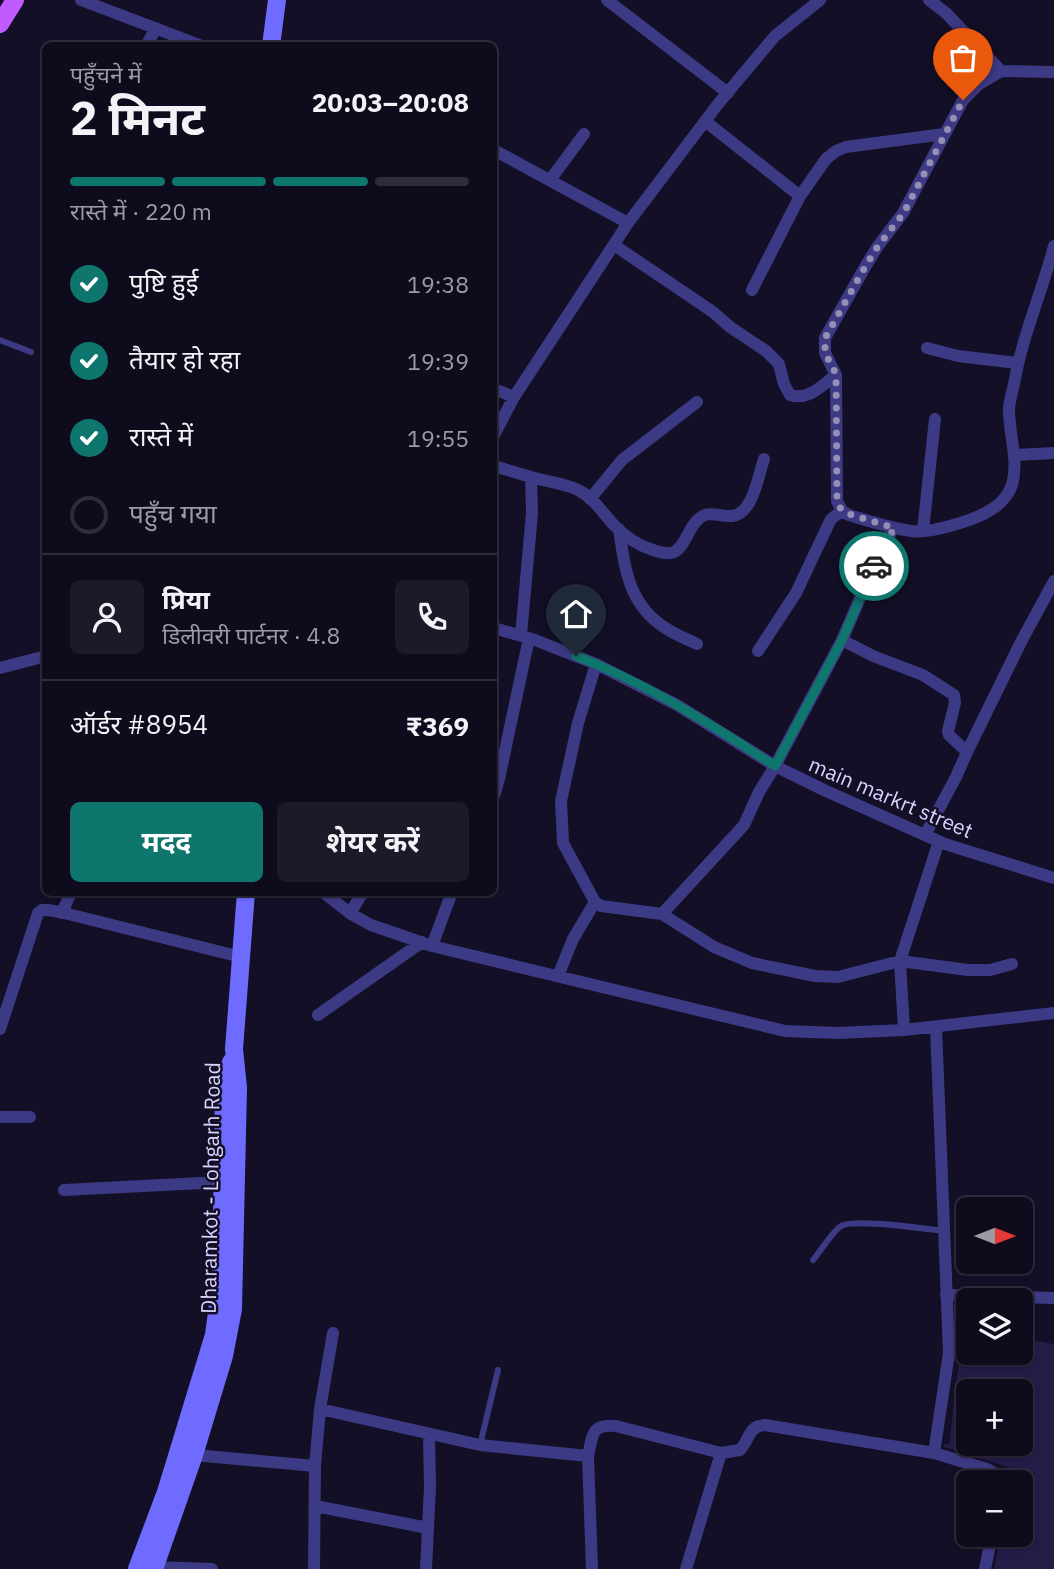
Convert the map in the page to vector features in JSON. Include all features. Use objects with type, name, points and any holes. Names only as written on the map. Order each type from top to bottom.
[{"type":"main road","points":[[0,24],[15,0]]},
{"type":"street","points":[[81,0],[192,42]]},
{"type":"street","points":[[272,42],[277,0]]},
{"type":"street","points":[[607,0],[728,93]]},
{"type":"street","points":[[497,429],[514,397],[628,223],[705,121],[775,36],[820,0]]},
{"type":"street","points":[[929,0],[946,13],[1001,72]]},
{"type":"street","points":[[148,42],[156,28]]},
{"type":"street","points":[[1054,72],[1001,72],[979,84],[963,100],[903,214],[878,246],[825,338],[825,353],[836,374],[837,501],[842,511],[913,532],[960,523],[992,509],[1005,498],[1012,484],[1015,455],[1009,410],[1017,363],[1054,246]]},
{"type":"street","points":[[705,121],[800,196]]},
{"type":"street","points":[[550,180],[584,134]]},
{"type":"street","points":[[752,290],[800,196],[826,159],[846,147],[944,134]]},
{"type":"street","points":[[497,152],[628,223]]},
{"type":"street","points":[[614,245],[766,351],[779,364],[790,395],[809,395],[836,374]]},
{"type":"street","points":[[927,348],[958,356],[1017,363]]},
{"type":"street","points":[[497,390],[514,397]]},
{"type":"street","points":[[590,499],[622,460],[697,402]]},
{"type":"street","points":[[923,531],[935,419]]},
{"type":"street","points":[[1015,455],[1054,453]]},
{"type":"street","points":[[497,467],[578,490],[597,505],[633,542],[665,553],[674,552],[701,517],[708,513],[731,516],[741,514],[749,506],[764,459]]},
{"type":"street","points":[[497,786],[525,636],[532,513],[531,477]]},
{"type":"street","points":[[758,651],[796,593],[831,519],[842,511]]},
{"type":"street","points":[[662,914],[744,825],[759,792],[842,640],[894,528]]},
{"type":"street","points":[[619,529],[632,590],[647,613],[667,629],[697,643]]},
{"type":"street","points":[[925,835],[1054,581]]},
{"type":"street","name":"main markrt street","points":[[497,629],[525,636],[596,664],[677,705],[775,766],[826,791],[939,841],[1054,878]]},
{"type":"street","points":[[842,640],[873,656],[923,675],[951,692],[955,703],[949,722],[949,735],[967,752]]},
{"type":"street","points":[[0,668],[42,657]]},
{"type":"street","points":[[596,664],[578,723],[561,801],[564,843],[595,902],[611,908],[662,914],[714,947],[752,963],[791,972],[838,977],[900,961],[968,970],[990,970],[1012,964]]},
{"type":"street","points":[[904,1030],[900,961],[939,841]]},
{"type":"street","points":[[62,913],[69,896]]},
{"type":"street","name":"Dharamkot - Lohgarh Road","points":[[148,1568],[194,1455],[224,1356],[233,1309],[237,1088],[234,1049],[246,896]]},
{"type":"street","points":[[328,896],[371,925],[427,944],[785,1031],[838,1033],[904,1030],[1054,1013]]},
{"type":"street","points":[[350,913],[361,896]]},
{"type":"street","points":[[318,1015],[427,944],[450,896]]},
{"type":"street","points":[[558,976],[573,939],[595,902]]},
{"type":"street","points":[[0,1029],[38,913],[42,910],[241,957]]},
{"type":"street","points":[[934,1453],[948,1353],[936,1027]]},
{"type":"street","name":"Dharamkot - Lohgarh Road","points":[[148,1568],[166,1492],[214,1335],[221,1282],[224,1086],[234,1049]]},
{"type":"street","points":[[0,1117],[30,1117]]},
{"type":"street","points":[[64,1191],[222,1182]]},
{"type":"street","points":[[946,1295],[1054,1298]]},
{"type":"street","points":[[314,1569],[315,1466],[320,1409],[333,1333]]},
{"type":"street","points":[[320,1409],[480,1445],[588,1455]]},
{"type":"street","points":[[592,1569],[588,1455],[596,1429],[604,1425],[721,1453],[740,1450],[753,1428],[765,1425],[934,1453],[989,1470]]},
{"type":"street","points":[[426,1569],[430,1487],[429,1434]]},
{"type":"street","points":[[686,1569],[721,1453]]},
{"type":"street","points":[[194,1455],[315,1466]]},
{"type":"street","points":[[315,1506],[428,1528]]},
{"type":"street","points":[[985,1569],[990,1547]]},
{"type":"street","points":[[148,1568],[212,1569]]},
{"type":"lane","points":[[0,340],[32,352]]},
{"type":"lane","points":[[813,1260],[840,1227],[848,1224],[944,1231]]},
{"type":"lane","points":[[480,1445],[498,1370]]},
{"type":"building","points":[[1033,1340],[1054,1344],[1054,1569],[994,1569],[999,1547],[1033,1547],[1033,1470],[1010,1470],[973,1456],[1033,1456],[1033,1379],[957,1379],[959,1365],[1033,1365]]},
{"type":"building","points":[[956,1386],[956,1451],[944,1447],[944,1444],[949,1444]]},
{"type":"way so far","points":[[874,566],[894,528],[849,514],[839,507],[836,374],[827,360],[825,338],[878,246],[903,214],[963,100]]},
{"type":"route","points":[[576,656],[677,705],[775,766],[842,640],[874,566]]}]
